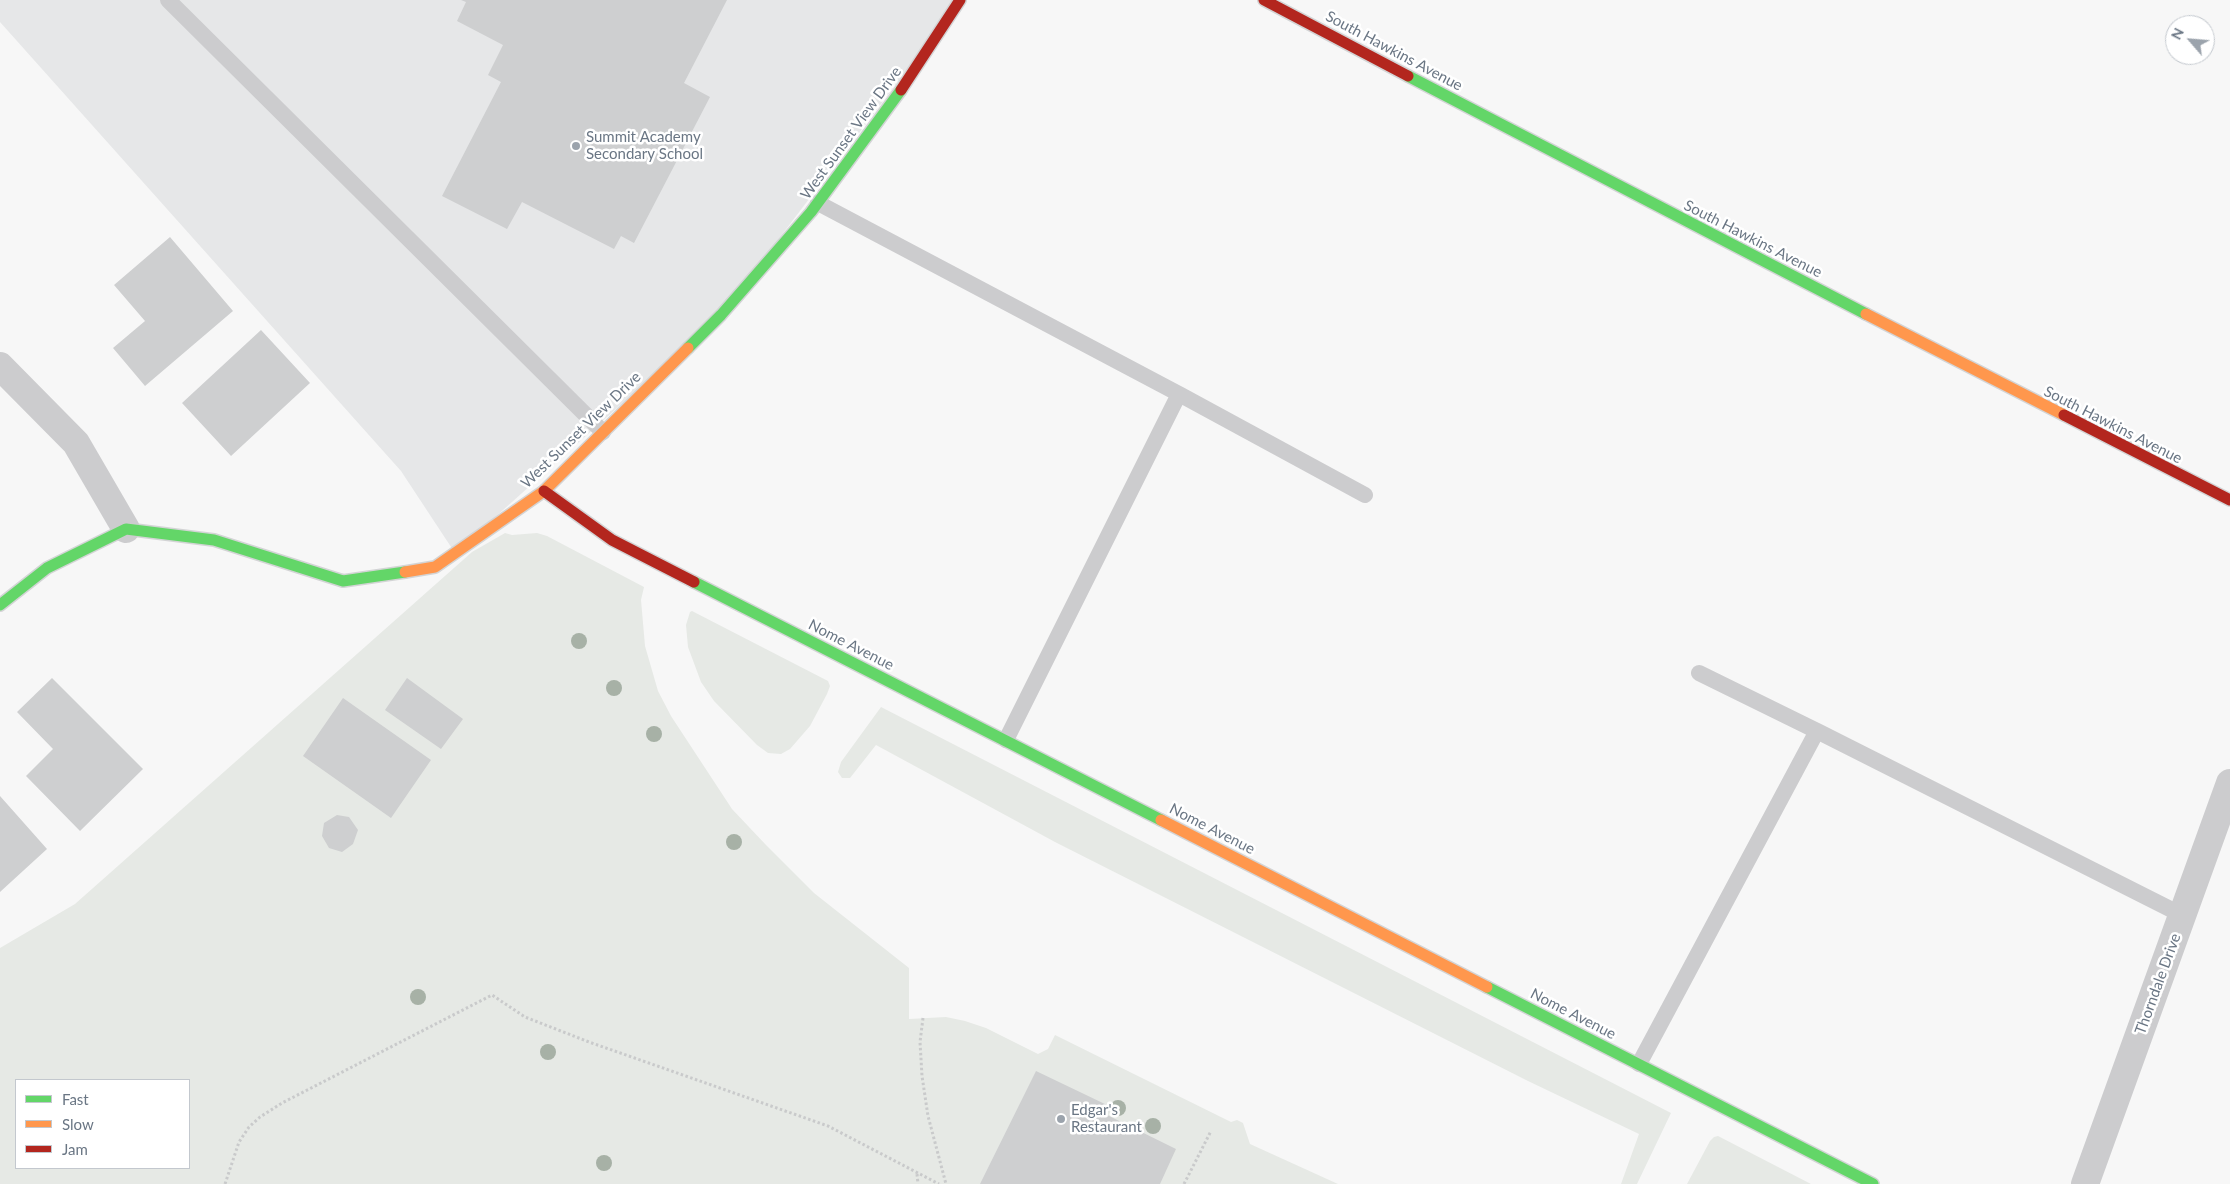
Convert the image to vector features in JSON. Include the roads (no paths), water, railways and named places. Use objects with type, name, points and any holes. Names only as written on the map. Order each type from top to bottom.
[{"type":"street","name":"West Sunset View Drive","points":[[126,529],[214,540],[343,582],[435,567],[544,491],[721,315],[818,203],[865,142],[932,46],[960,0]]},
{"type":"street","name":"South Hawkins Avenue","points":[[1264,0],[1695,226],[2230,500]]},
{"type":"street","points":[[0,366],[76,442],[126,529],[47,568],[0,605]]},
{"type":"street","name":"Nome Avenue","points":[[544,491],[612,540],[1873,1184]]},
{"type":"street","name":"Thorndale Drive","points":[[2085,1184],[2230,784]]},
{"type":"lane","points":[[168,0],[603,432]]},
{"type":"lane","points":[[818,203],[1180,394],[1365,495]]},
{"type":"lane","points":[[1006,740],[1180,394]]},
{"type":"lane","points":[[1699,673],[2182,915]]},
{"type":"lane","points":[[1639,1064],[1816,731]]},
{"type":"place","name":"Summit Academy Secondary School","points":[[576,146]]},
{"type":"place","name":"Edgar's Restaurant","points":[[1061,1119]]}]
